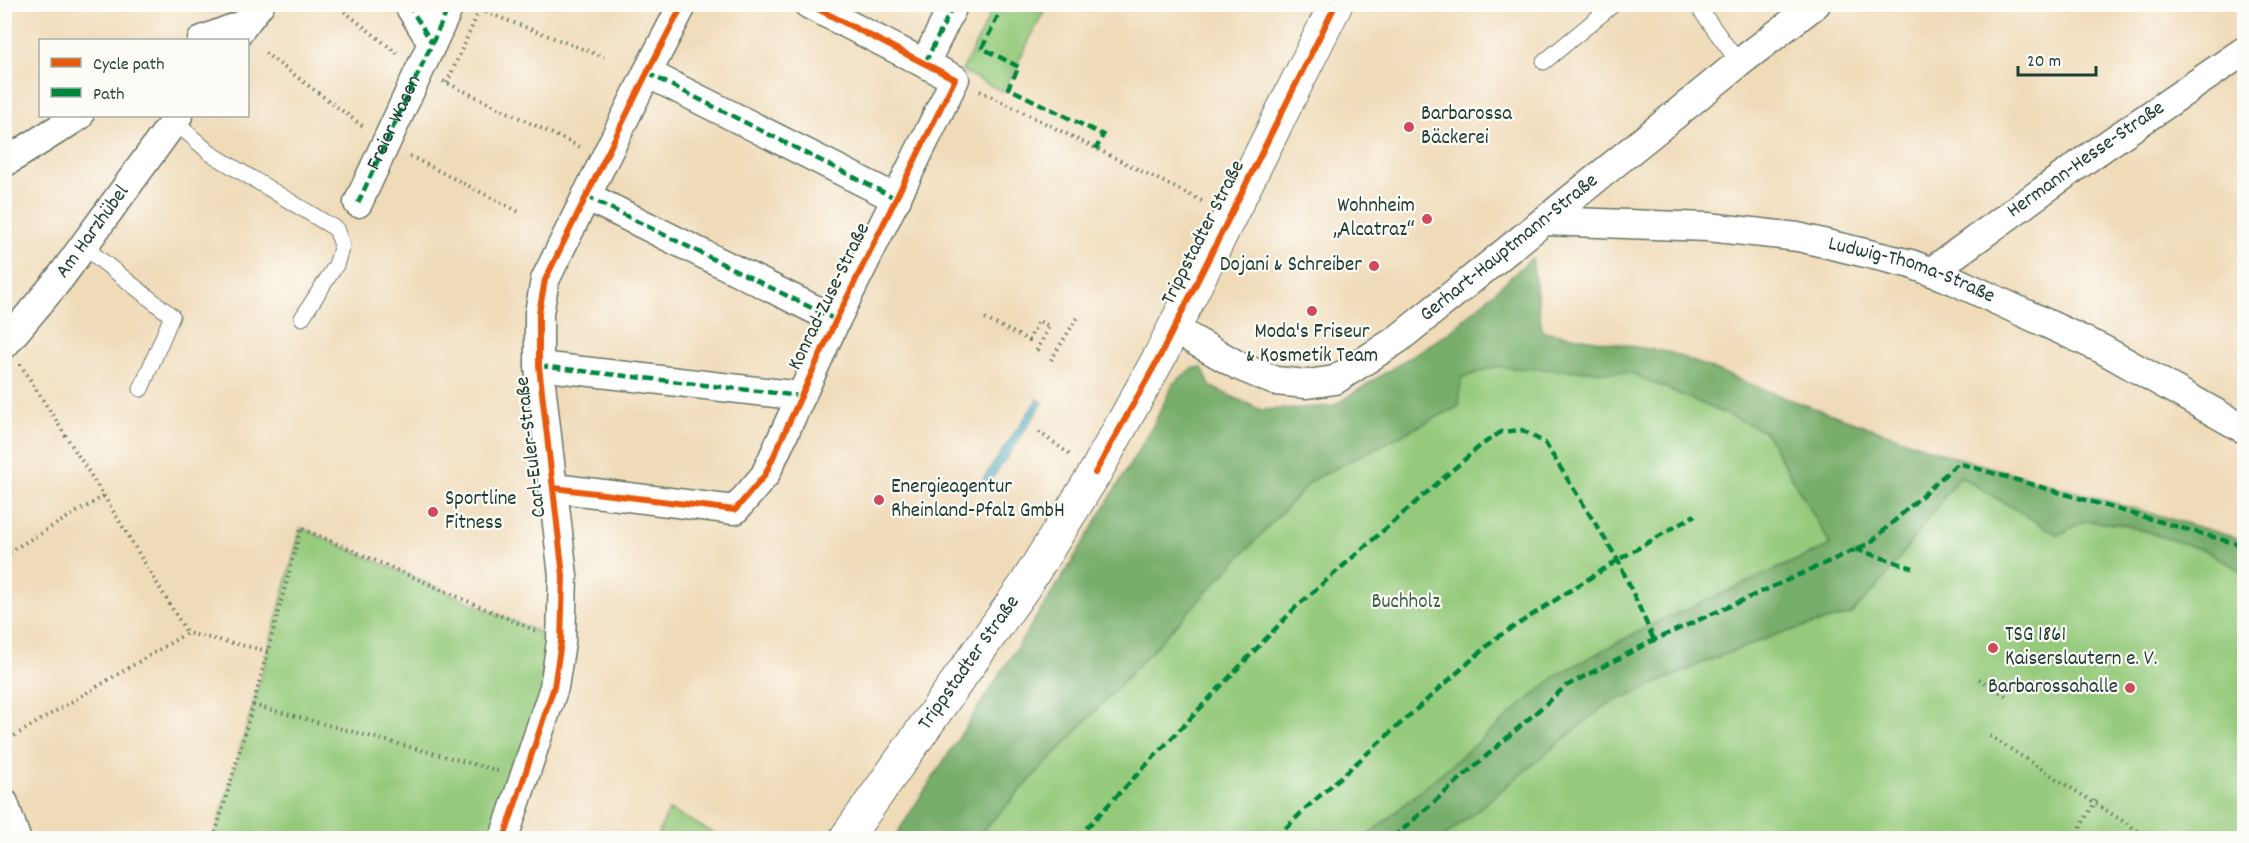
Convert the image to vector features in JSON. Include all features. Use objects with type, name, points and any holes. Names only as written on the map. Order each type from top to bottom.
[{"type":"main road","name":"Trippstadter Straße","points":[[846,838],[1026,584],[1095,473],[1174,329],[1336,4]]},
{"type":"street","points":[[408,4],[432,42]]},
{"type":"street","name":"Carl-Euler-Straße","points":[[504,838],[526,778],[554,687],[561,642],[563,576],[539,366],[539,313],[545,280],[683,4]]},
{"type":"street","points":[[808,4],[955,79]]},
{"type":"street","points":[[925,63],[954,4]]},
{"type":"street","name":"Gerhart-Hauptmann-Straße","points":[[1174,329],[1239,366],[1275,381],[1307,384],[1335,380],[1398,339],[1816,4]]},
{"type":"street","name":"Freier Wasen","points":[[358,203],[448,9]]},
{"type":"street","points":[[205,39],[246,23]]},
{"type":"street","name":"Hermann-Hesse-Straße","points":[[1932,271],[2095,153],[2244,51]]},
{"type":"street","points":[[647,74],[897,200]]},
{"type":"street","name":"Konrad-Zuse-Straße","points":[[554,488],[735,510],[765,475],[836,320],[955,79]]},
{"type":"street","points":[[4,163],[77,117]]},
{"type":"street","name":"Am Harzhübel","points":[[5,344],[83,246],[176,118]]},
{"type":"street","name":"Konrad-Zuse-Straße","points":[[586,196],[836,320]]},
{"type":"street","name":"Ludwig-Thoma-Straße","points":[[1545,220],[1707,226],[1798,237],[1911,264],[1932,271],[2102,350],[2244,429]]},
{"type":"street","name":"Konrad-Zuse-Straße","points":[[539,366],[801,396]]},
{"type":"street","points":[[4,803],[16,838]]},
{"type":"lane","points":[[1544,62],[1614,4]]},
{"type":"lane","points":[[1696,4],[1740,63]]},
{"type":"lane","points":[[176,118],[210,153],[336,229],[342,245],[336,265],[302,318]]},
{"type":"lane","points":[[83,246],[172,315],[141,389]]},
{"type":"path","points":[[340,9],[346,4]]},
{"type":"path","points":[[447,83],[482,4]]},
{"type":"path","points":[[480,10],[604,57]]},
{"type":"path","points":[[955,79],[1232,216]]},
{"type":"path","points":[[540,128],[605,159]]},
{"type":"path","points":[[1051,360],[1079,315]]},
{"type":"path","points":[[985,319],[1029,340],[1038,321],[1049,326],[1036,352]]},
{"type":"path","points":[[5,344],[104,496],[187,633]]},
{"type":"path","points":[[1039,432],[1050,441]]},
{"type":"path","points":[[4,555],[104,496]]},
{"type":"path","points":[[214,838],[301,528],[561,642]]},
{"type":"path","points":[[4,742],[187,633],[268,651]]},
{"type":"path","points":[[1979,679],[2009,698]]},
{"type":"path","points":[[253,705],[526,778]]},
{"type":"path","points":[[1990,736],[2149,838]]},
{"type":"path","points":[[2074,838],[2098,798]]},
{"type":"green space","points":[[995,5],[1047,5],[1003,92],[962,71]]},
{"type":"green space","points":[[1532,258],[1542,331],[1672,353],[1783,397],[1948,455],[2244,540],[2244,573],[2209,552],[2126,525],[2084,521],[2058,535],[1960,476],[1877,588],[1851,614],[1778,634],[1707,661],[1604,706],[1443,838],[1365,838],[1557,675],[1649,626],[1831,545],[1765,431],[1631,373],[1494,367],[1461,378],[1459,406],[1312,480],[976,838],[894,838],[1067,570],[1153,426],[1173,384],[1192,368],[1202,368],[1211,387],[1261,410],[1333,406],[1450,332]]},
{"type":"green space","name":"Buchholz","points":[[1494,367],[1631,373],[1765,431],[1831,545],[1649,626],[1557,675],[1365,838],[976,838],[1312,480],[1459,406],[1460,378]]},
{"type":"green space","name":"TSG 1861 Kaiserslautern e. V.","points":[[1960,476],[2058,535],[2084,521],[2126,525],[2209,552],[2244,573],[2244,838],[1443,838],[1604,706],[1707,661],[1778,634],[1851,614],[1877,588]]},
{"type":"green space","points":[[301,528],[561,642],[504,838],[214,838]]},
{"type":"green space","points":[[669,810],[724,838],[656,838]]},
{"type":"water","points":[[1038,399],[1043,403],[989,483],[983,479]]},
{"type":"marked path","points":[[408,4],[432,43]]},
{"type":"marked path","points":[[925,63],[954,4]]},
{"type":"marked path","points":[[1004,4],[982,48],[1019,67],[1008,88],[1103,135],[1096,149]]},
{"type":"marked path","points":[[358,203],[448,9]]},
{"type":"marked path","points":[[647,73],[897,199]]},
{"type":"marked path","points":[[586,196],[836,320]]},
{"type":"marked path","points":[[539,366],[801,396]]},
{"type":"marked path","points":[[1077,838],[1296,607],[1480,446],[1501,432],[1522,430],[1545,443],[1618,560],[1654,640]]},
{"type":"marked path","points":[[1393,838],[1566,686],[1654,640],[1870,543],[1958,463],[2244,546]]},
{"type":"marked path","points":[[1276,838],[1305,809],[1496,638],[1618,560],[1695,515]]},
{"type":"marked path","points":[[1855,549],[1913,568]]},
{"type":"cycle path","points":[[504,838],[554,687],[561,642],[563,576],[539,366],[539,313],[545,280],[683,4]]},
{"type":"cycle path","points":[[554,488],[735,510],[765,475],[836,320],[955,79],[808,4]]},
{"type":"cycle path","points":[[1095,473],[1160,356],[1336,4]]},
{"type":"place","name":"Barbarossa Bäckerei","points":[[1409,127]]},
{"type":"place","name":"Wohnheim „Alcatraz“","points":[[1427,219]]},
{"type":"place","name":"Dojani & Schreiber","points":[[1374,266]]},
{"type":"place","name":"Moda's Friseur & Kosmetik Team","points":[[1312,311]]},
{"type":"place","name":"Energieagentur Rheinland-Pfalz GmbH","points":[[879,500]]},
{"type":"place","name":"Sportline Fitness","points":[[433,512]]},
{"type":"place","name":"TSG 1861 Kaiserslautern e. V.","points":[[1993,648]]},
{"type":"place","name":"Barbarossahalle","points":[[2130,688]]}]
